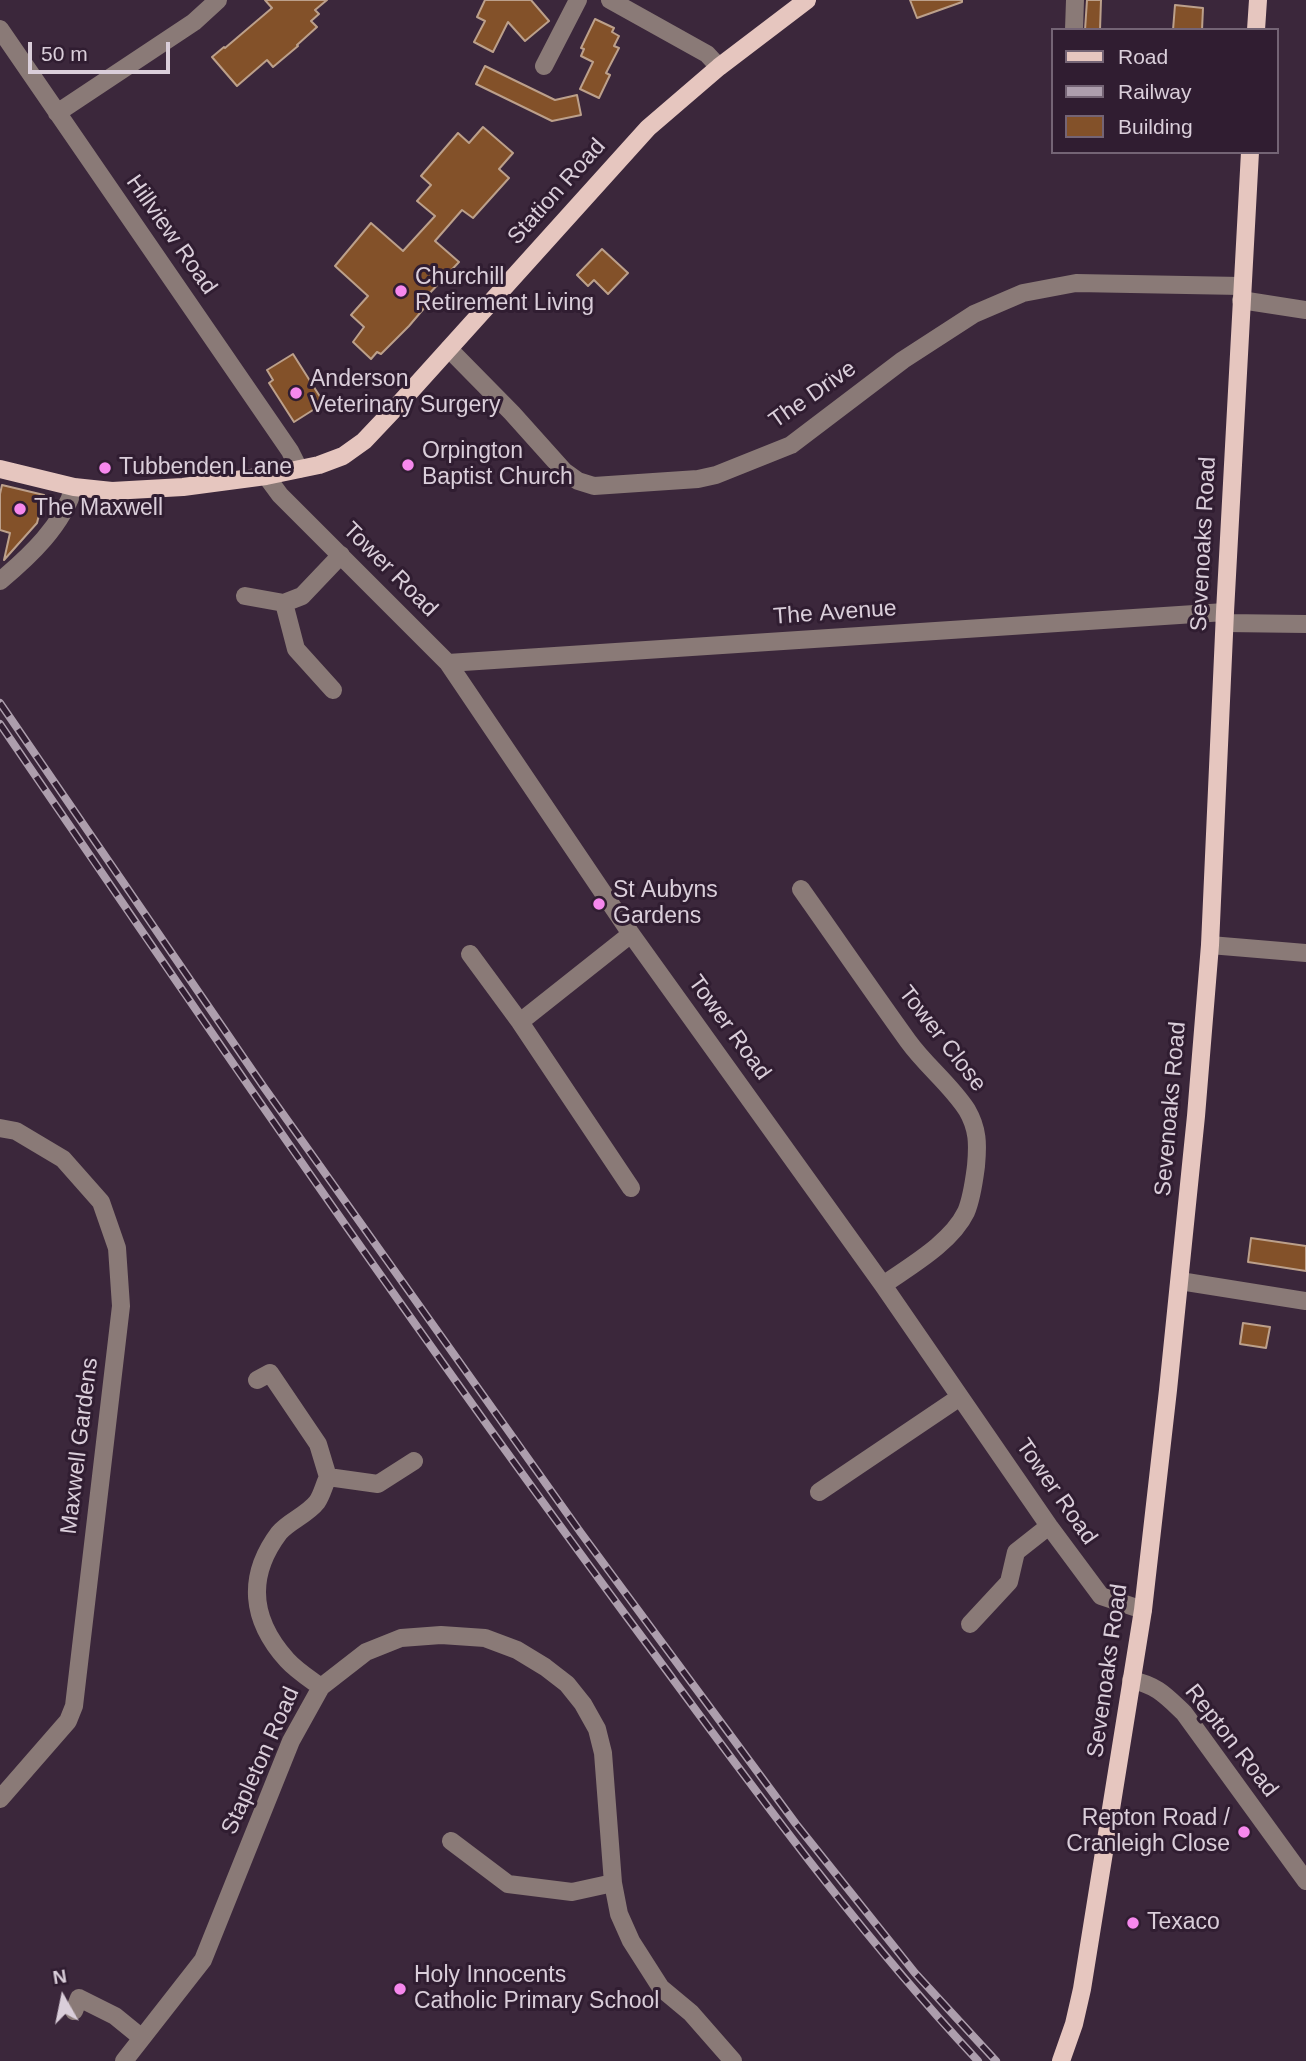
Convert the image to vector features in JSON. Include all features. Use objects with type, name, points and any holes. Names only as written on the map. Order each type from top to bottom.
[{"type":"main road","name":"Station Road","points":[[0,469],[74,487],[130,491],[266,476],[319,465],[343,456],[364,441],[632,144],[719,67],[807,0]]},
{"type":"main road","points":[[1256,28],[1258,0]]},
{"type":"main road","name":"Sevenoaks Road","points":[[1061,2061],[1074,2024],[1084,1978],[1143,1609],[1180,1281],[1210,945],[1250,154]]},
{"type":"street","points":[[57,113],[194,22],[218,0]]},
{"type":"street","points":[[544,66],[578,0]]},
{"type":"street","points":[[610,0],[707,54],[719,67]]},
{"type":"street","points":[[1074,28],[1075,0]]},
{"type":"street","name":"Hillview Road","points":[[0,29],[290,451],[299,469]]},
{"type":"street","name":"The Drive","points":[[449,349],[564,471],[578,481],[594,486],[698,479],[716,475],[791,445],[903,360],[974,314],[1023,293],[1076,283],[1241,293],[1306,310]]},
{"type":"street","name":"Tower Road","points":[[266,476],[280,495],[448,663],[631,934],[883,1285],[1101,1596],[1143,1609]]},
{"type":"street","points":[[0,580],[33,549],[64,513],[74,487]]},
{"type":"street","points":[[245,596],[284,603],[302,596],[341,555]]},
{"type":"street","points":[[284,603],[296,649],[333,690]]},
{"type":"street","name":"The Avenue","points":[[448,663],[1225,617],[1306,624]]},
{"type":"street","name":"Tower Close","points":[[802,889],[910,1044],[958,1098],[974,1122],[978,1136],[973,1188],[965,1214],[944,1240],[883,1285]]},
{"type":"street","points":[[520,1022],[631,934]]},
{"type":"street","points":[[1210,945],[1306,953]]},
{"type":"street","points":[[470,954],[520,1022],[631,1188]]},
{"type":"street","name":"Maxwell Gardens","points":[[0,1128],[16,1131],[63,1159],[101,1202],[117,1248],[121,1306],[74,1706],[68,1721],[0,1799]]},
{"type":"street","points":[[1180,1281],[1306,1301]]},
{"type":"street","points":[[257,1380],[270,1373],[318,1444],[328,1477],[316,1503],[281,1531],[263,1557],[257,1583],[257,1607],[265,1632],[288,1662],[321,1687]]},
{"type":"street","points":[[819,1492],[960,1397]]},
{"type":"street","points":[[328,1477],[378,1485],[414,1461]]},
{"type":"street","points":[[970,1624],[1009,1582],[1016,1552],[1049,1525]]},
{"type":"street","name":"Stapleton Road","points":[[124,2061],[203,1960],[291,1741],[321,1687],[366,1652],[401,1638],[441,1634],[485,1638],[517,1650],[567,1684],[583,1704],[597,1729],[603,1753],[613,1883],[618,1914],[631,1941],[661,1988],[691,2012],[733,2061]]},
{"type":"street","name":"Repton Road","points":[[1131,1680],[1161,1691],[1184,1713],[1306,1881]]},
{"type":"street","points":[[451,1841],[508,1884],[572,1892],[613,1883]]},
{"type":"street","points":[[74,2011],[79,1998],[115,2016],[142,2038]]},
{"type":"building","points":[[265,0],[327,0],[315,10],[319,14],[311,21],[317,27],[298,46],[273,67],[267,60],[237,86],[212,57],[272,8]]},
{"type":"building","points":[[485,0],[531,0],[549,21],[525,41],[508,22],[493,52],[474,42],[485,21],[477,17]]},
{"type":"building","points":[[910,0],[962,0],[962,2],[917,18]]},
{"type":"building","points":[[1087,0],[1101,0],[1100,28],[1085,28]]},
{"type":"building","points":[[1175,5],[1203,8],[1202,28],[1173,28]]},
{"type":"building","points":[[595,19],[614,28],[612,32],[619,36],[614,46],[619,48],[606,73],[610,75],[599,98],[580,89],[593,62],[581,56],[584,49],[581,48]]},
{"type":"building","points":[[485,66],[555,100],[577,95],[581,115],[552,121],[476,84]]},
{"type":"building","points":[[483,127],[513,153],[499,169],[509,178],[473,218],[462,210],[435,241],[459,262],[427,296],[431,300],[409,326],[381,354],[377,352],[371,359],[353,342],[364,327],[351,315],[368,296],[335,266],[371,223],[403,251],[435,216],[417,201],[431,185],[421,176],[458,133],[469,143]]},
{"type":"building","points":[[602,249],[628,273],[608,294],[594,280],[588,286],[577,275]]},
{"type":"building","name":"Anderson Veterinary Surgery","points":[[293,354],[324,403],[294,422],[269,383],[273,380],[267,370]]},
{"type":"building","name":"The Maxwell","points":[[2,485],[44,495],[37,523],[4,560],[10,533],[0,530]]},
{"type":"building","points":[[1251,1238],[1306,1246],[1306,1271],[1248,1262]]},
{"type":"building","points":[[1243,1323],[1270,1327],[1266,1348],[1240,1344]]},
{"type":"railway","points":[[0,703],[263,1086],[581,1533],[796,1824],[915,1973],[996,2061]]},
{"type":"railway","points":[[0,724],[309,1174],[546,1507],[796,1844],[885,1955],[978,2061]]},
{"type":"place","name":"Churchill Retirement Living","points":[[401,291]]},
{"type":"place","name":"Anderson Veterinary Surgery","points":[[296,393]]},
{"type":"place","name":"Orpington Baptist Church","points":[[408,465]]},
{"type":"place","name":"Tubbenden Lane","points":[[105,468]]},
{"type":"place","name":"The Maxwell","points":[[20,509]]},
{"type":"place","name":"St Aubyns Gardens","points":[[599,904]]},
{"type":"place","name":"Repton Road / Cranleigh Close","points":[[1244,1832]]},
{"type":"place","name":"Texaco","points":[[1133,1923]]},
{"type":"place","name":"Holy Innocents Catholic Primary School","points":[[400,1989]]}]
